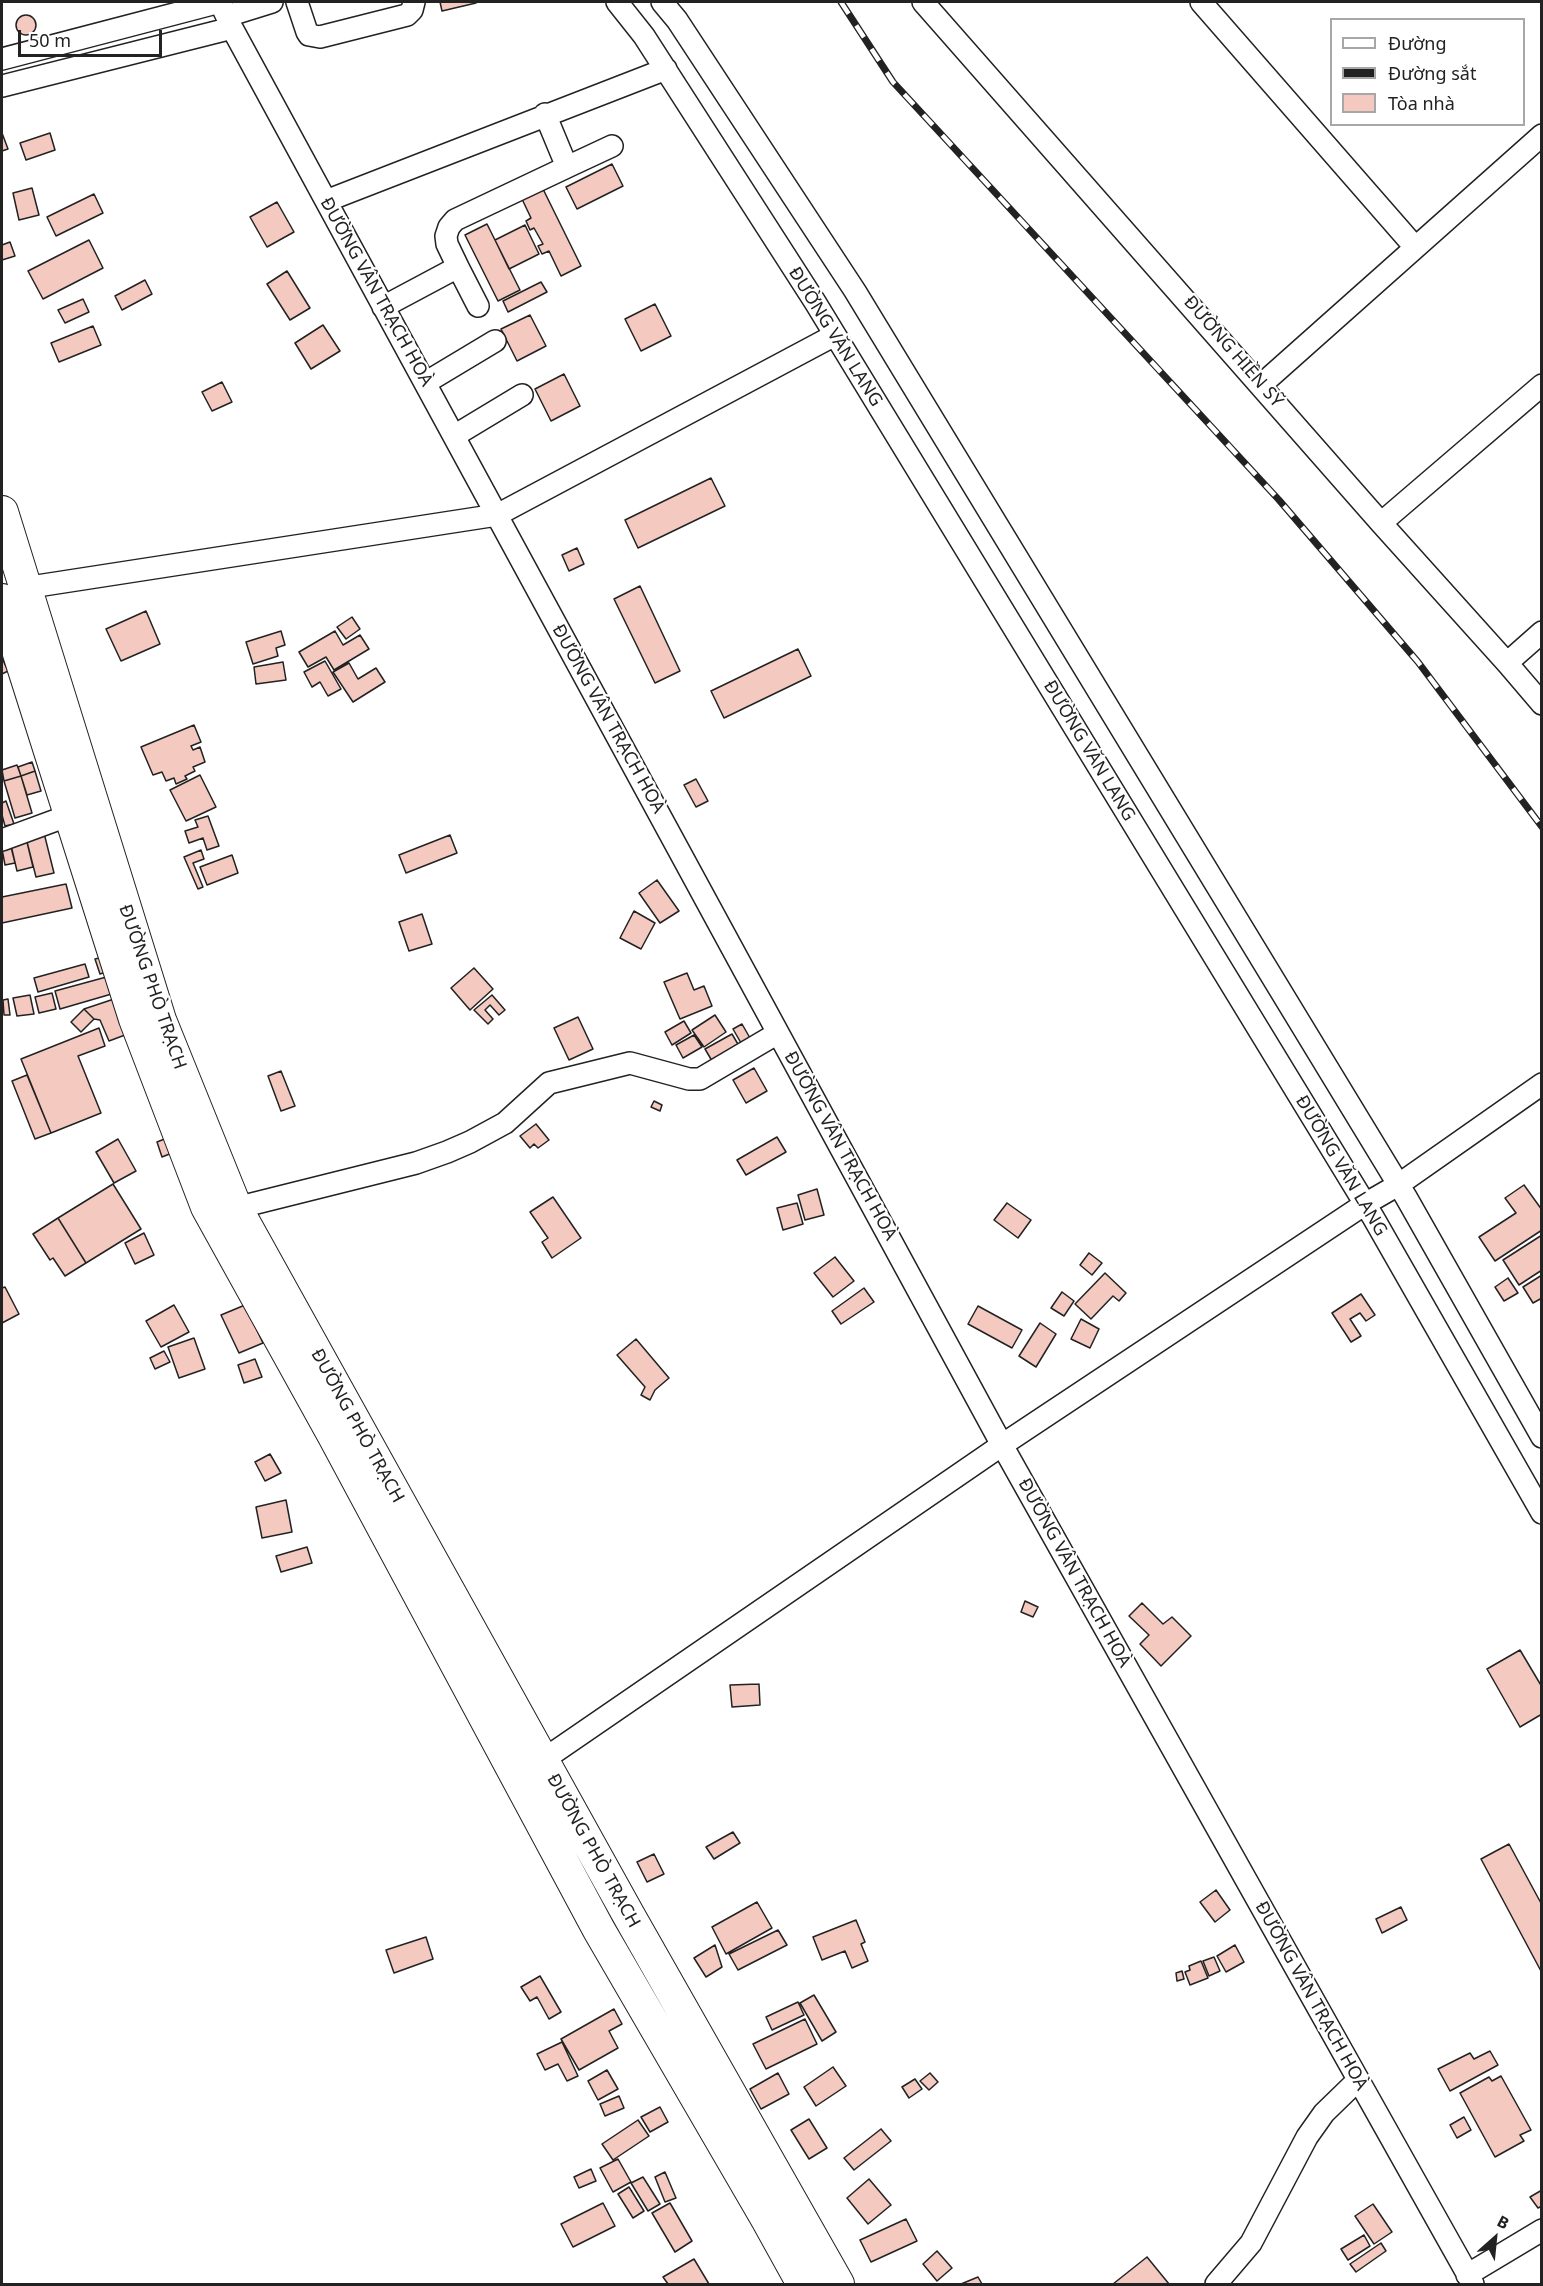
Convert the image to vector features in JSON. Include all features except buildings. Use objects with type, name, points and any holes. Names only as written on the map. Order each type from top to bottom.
[{"type":"highway","name":"ĐƯỜNG PHÒ TRẠCH","points":[[2,512],[9,593],[8,644],[70,815],[135,1018],[207,1207],[345,1430],[543,1760],[628,1914],[780,2212],[803,2284]]},
{"type":"highway","name":"ĐƯỜNG PHÒ TRẠCH","points":[[9,593],[160,1020],[236,1208],[345,1430],[599,1930],[780,2212],[838,2284]]},
{"type":"highway","points":[[599,1930],[628,1914]]},
{"type":"street","points":[[2,59],[272,2]]},
{"type":"street","points":[[297,2],[307,32],[309,35],[320,38],[407,15],[412,10],[414,2]]},
{"type":"street","name":"ĐƯỜNG VĂN LANG","points":[[617,2],[666,69],[836,335],[1365,1204],[1542,1513]]},
{"type":"street","points":[[662,2],[683,30],[855,291],[1398,1185],[1542,1437]]},
{"type":"street","name":"ĐƯỜNG HIỀN SỸ","points":[[923,2],[1542,704]]},
{"type":"street","points":[[1202,2],[1414,246]]},
{"type":"street","points":[[2,86],[225,12]]},
{"type":"street","name":"ĐƯỜNG VÂN TRẠCH HOÀ","points":[[225,12],[1002,1445],[1470,2280]]},
{"type":"street","points":[[326,201],[545,114],[666,69]]},
{"type":"street","points":[[545,114],[567,167]]},
{"type":"street","points":[[1261,385],[1414,246],[1542,135]]},
{"type":"street","points":[[478,306],[447,244],[446,236],[449,227],[455,220],[612,146]]},
{"type":"street","points":[[383,307],[458,267]]},
{"type":"street","points":[[9,593],[497,515],[836,335]]},
{"type":"street","points":[[425,383],[495,341]]},
{"type":"street","points":[[1381,523],[1542,385]]},
{"type":"street","points":[[454,436],[522,395]]},
{"type":"street","points":[[1507,663],[1542,632]]},
{"type":"street","points":[[2,840],[20,836],[70,815]]},
{"type":"street","points":[[236,1208],[416,1163],[447,1152],[505,1123],[549,1083],[630,1063],[689,1079],[700,1079],[778,1033]]},
{"type":"street","points":[[543,1760],[1002,1445],[1365,1204],[1398,1185],[1542,1084]]},
{"type":"street","points":[[1216,2284],[1251,2243],[1306,2137],[1324,2113],[1358,2080]]},
{"type":"street","points":[[1470,2280],[1542,2230]]},
{"type":"railway","points":[[841,2],[893,82],[1279,500],[1418,662],[1542,827]]}]
